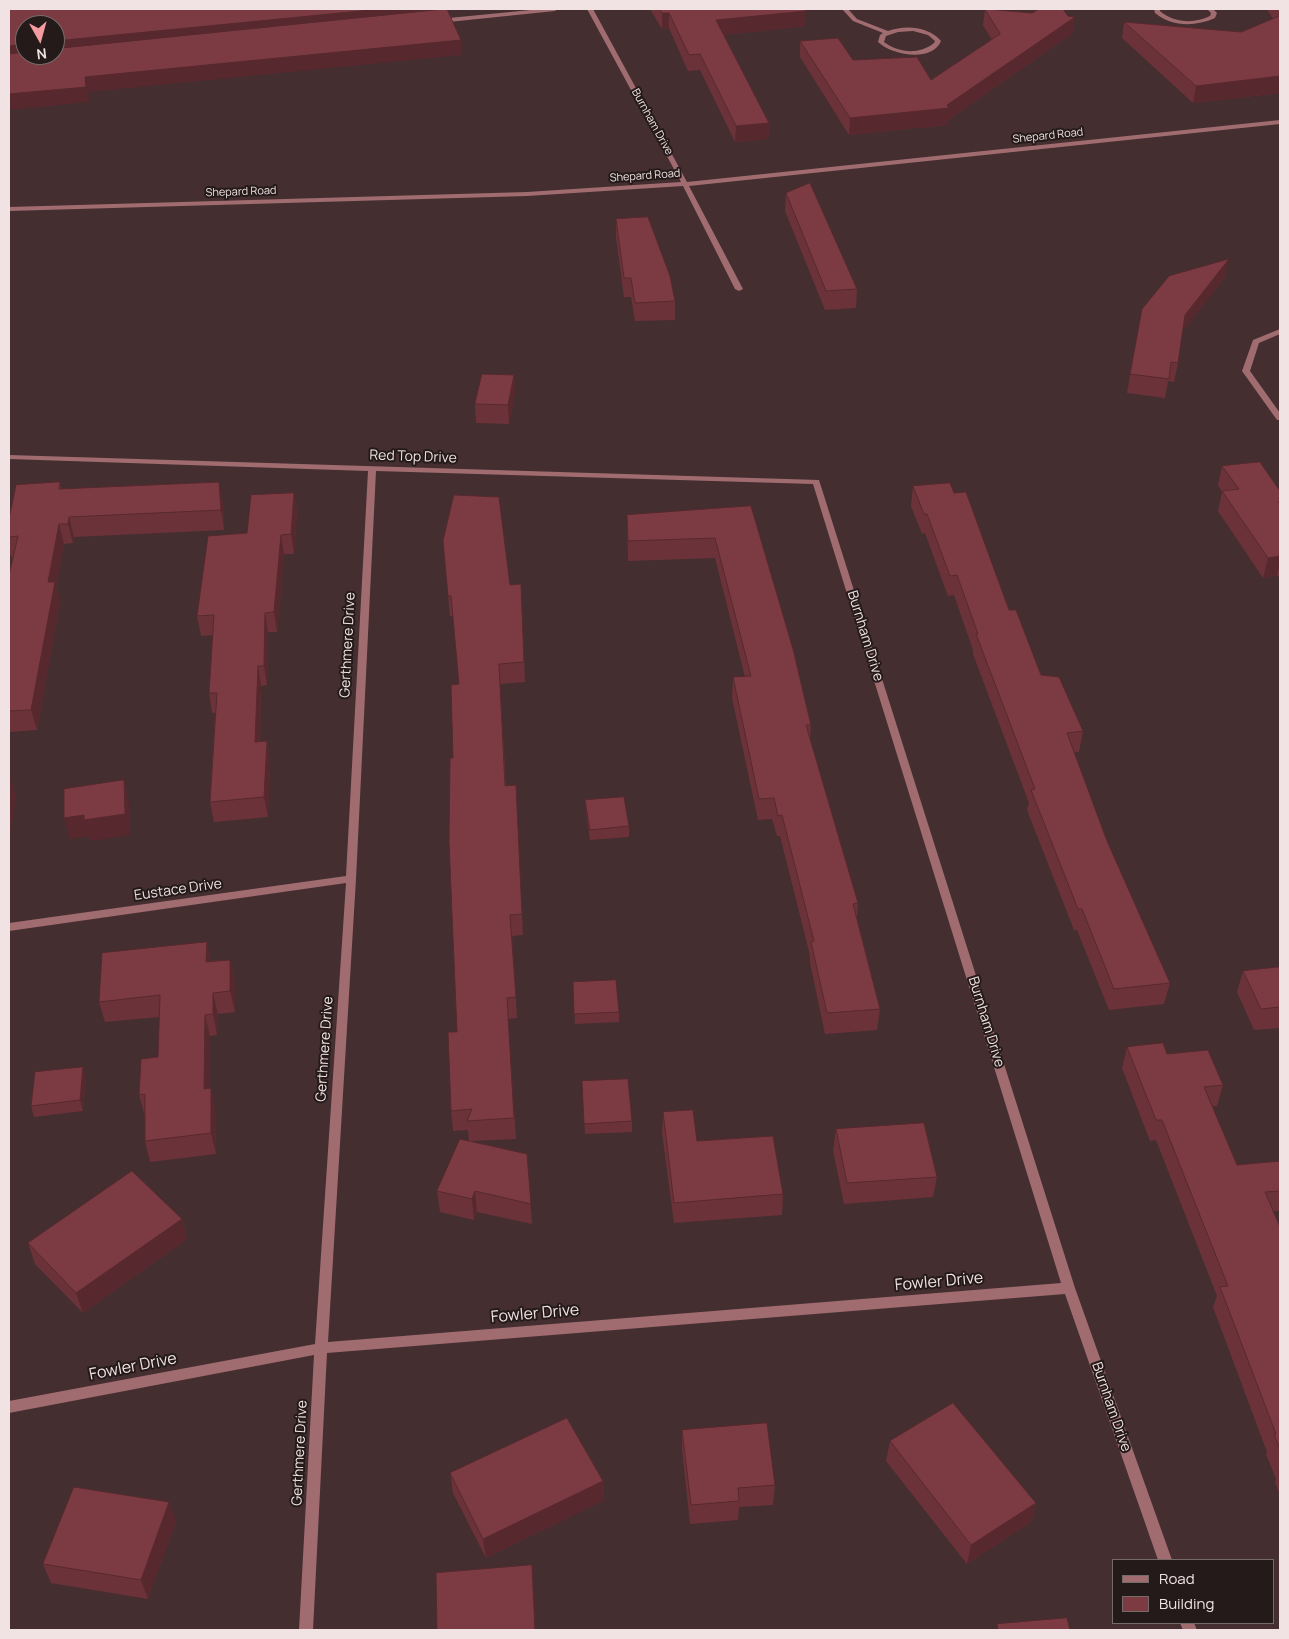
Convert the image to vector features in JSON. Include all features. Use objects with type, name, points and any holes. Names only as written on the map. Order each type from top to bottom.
[{"type":"street","points":[[436,21],[555,9]]},
{"type":"street","name":"Burnham Drive","points":[[590,9],[686,184],[739,289]]},
{"type":"street","points":[[845,9],[855,20],[888,33],[906,29],[924,32],[936,37],[937,44],[928,50],[900,51],[891,49],[881,42],[880,38],[888,33]]},
{"type":"street","points":[[1157,9],[1157,12],[1166,19],[1192,23],[1213,17],[1214,13],[1210,9]]},
{"type":"street","name":"Shepard Road","points":[[9,209],[528,194],[686,184],[1280,122]]},
{"type":"street","points":[[1280,331],[1256,342],[1246,371],[1280,418]]},
{"type":"street","name":"Red Top Drive","points":[[9,457],[372,470],[816,482]]},
{"type":"street","name":"Gerthmere Drive","points":[[306,1630],[321,1348],[351,879],[372,470]]},
{"type":"street","name":"Burnham Drive","points":[[816,482],[1069,1288],[1165,1559]]},
{"type":"street","name":"Eustace Drive","points":[[9,928],[351,879]]},
{"type":"street","name":"Fowler Drive","points":[[9,1407],[321,1348],[1069,1288]]},
{"type":"building","points":[[9,9],[381,9],[65,40],[65,15],[15,15],[15,45],[9,46]]},
{"type":"building","points":[[447,9],[461,40],[85,77],[86,87],[9,94],[9,54],[15,53],[15,65],[65,65],[65,48]]},
{"type":"building","points":[[660,9],[804,9],[806,11],[716,20],[769,123],[736,126],[700,54],[689,55],[669,13],[662,13]]},
{"type":"building","points":[[985,9],[1032,13],[1039,9],[1063,9],[1068,16],[1075,17],[947,105],[949,108],[850,118],[800,41],[838,38],[853,60],[917,57],[931,80],[1000,34]]},
{"type":"building","points":[[1280,16],[1280,76],[1196,86],[1124,22],[1241,32]]},
{"type":"building","points":[[810,183],[857,289],[826,291],[786,193]]},
{"type":"building","points":[[648,217],[670,276],[675,301],[635,303],[631,278],[624,278],[616,219]]},
{"type":"building","points":[[1229,259],[1185,315],[1178,363],[1171,362],[1169,379],[1130,374],[1142,309],[1169,276]]},
{"type":"building","points":[[482,374],[514,375],[508,405],[475,404]]},
{"type":"building","points":[[1260,462],[1280,491],[1280,502],[1278,502],[1280,504],[1280,556],[1268,558],[1222,491],[1239,489],[1222,466]]},
{"type":"building","points":[[60,482],[59,489],[219,482],[221,510],[69,517],[68,524],[59,524],[48,582],[55,582],[31,710],[9,711],[9,575],[18,536],[9,537],[9,519],[16,485]]},
{"type":"building","points":[[950,483],[954,493],[966,492],[1009,610],[1016,610],[1041,675],[1059,677],[1083,731],[1067,733],[1107,841],[1170,983],[1114,989],[1082,909],[1078,909],[1031,790],[1035,789],[976,634],[978,634],[957,575],[950,576],[927,514],[924,514],[913,486]]},
{"type":"building","points":[[294,493],[291,534],[281,535],[274,612],[265,613],[264,666],[258,666],[255,742],[267,741],[264,797],[210,802],[217,693],[209,693],[214,615],[197,616],[208,536],[247,533],[251,495]]},
{"type":"building","points":[[454,495],[499,497],[510,585],[521,584],[524,662],[499,664],[505,786],[516,785],[522,914],[510,915],[516,997],[507,998],[514,1118],[467,1121],[472,1109],[451,1111],[448,1032],[457,1032],[449,842],[450,758],[453,758],[451,685],[459,684],[451,596],[448,596],[443,541]]},
{"type":"building","points":[[751,506],[793,649],[811,725],[806,725],[858,903],[853,904],[880,1009],[827,1013],[811,942],[814,941],[782,815],[778,816],[774,798],[759,799],[733,677],[751,676],[715,538],[628,541],[627,515]]},
{"type":"building","points":[[124,780],[125,814],[84,820],[84,815],[64,818],[64,789]]},
{"type":"building","points":[[624,797],[629,826],[590,830],[585,800]]},
{"type":"building","points":[[207,942],[206,962],[230,960],[230,991],[213,993],[213,1014],[205,1015],[204,1089],[211,1088],[211,1133],[145,1141],[145,1094],[139,1095],[141,1059],[158,1057],[160,995],[99,1002],[102,953]]},
{"type":"building","points":[[1280,967],[1280,1007],[1261,1009],[1243,971]]},
{"type":"building","points":[[616,980],[619,1012],[574,1014],[573,982]]},
{"type":"building","points":[[1163,1043],[1167,1054],[1208,1050],[1223,1085],[1204,1087],[1237,1165],[1280,1161],[1280,1191],[1265,1192],[1280,1227],[1280,1449],[1220,1287],[1228,1286],[1162,1120],[1156,1120],[1127,1047]]},
{"type":"building","points":[[83,1067],[80,1100],[31,1106],[35,1072]]},
{"type":"building","points":[[628,1079],[632,1121],[584,1124],[582,1081]]},
{"type":"building","points":[[693,1110],[697,1141],[773,1136],[783,1194],[674,1203],[663,1112]]},
{"type":"building","points":[[924,1123],[937,1177],[847,1183],[836,1129]]},
{"type":"building","points":[[460,1139],[527,1154],[531,1204],[475,1191],[472,1199],[437,1191]]},
{"type":"building","points":[[132,1171],[182,1219],[76,1293],[28,1243]]},
{"type":"building","points":[[953,1403],[1036,1503],[971,1545],[890,1441]]},
{"type":"building","points":[[567,1418],[603,1481],[483,1539],[450,1473]]},
{"type":"building","points":[[767,1423],[775,1485],[738,1488],[739,1501],[691,1505],[682,1430]]},
{"type":"building","points":[[74,1487],[169,1502],[141,1580],[43,1564]]},
{"type":"building","points":[[532,1565],[535,1630],[437,1630],[436,1573]]},
{"type":"building","points":[[1067,1618],[1070,1630],[998,1630],[997,1624]]}]
